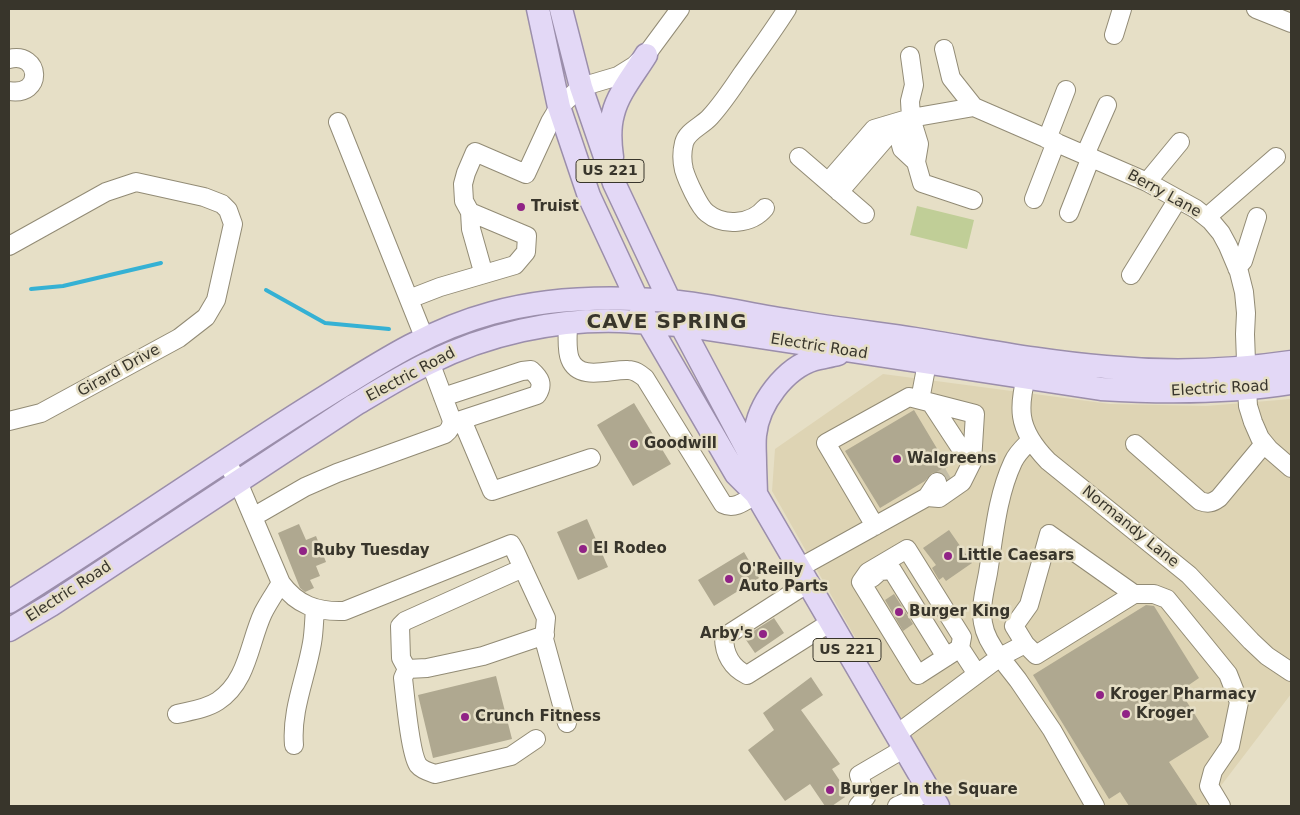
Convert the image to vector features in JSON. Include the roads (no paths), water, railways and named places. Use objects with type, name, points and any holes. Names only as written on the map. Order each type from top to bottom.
[{"type":"main road","name":"US 221","points":[[538,9],[559,107],[589,196],[648,323],[736,474],[756,494],[934,799]]},
{"type":"main road","name":"US 221","points":[[561,9],[581,87],[614,183],[681,326],[755,464],[756,494]]},
{"type":"main road","points":[[614,183],[610,138],[613,113],[622,93],[646,55]]},
{"type":"main road","name":"Electric Road","points":[[9,602],[92,550],[297,414],[410,344],[464,321],[518,307],[552,301],[585,299],[670,301],[1029,368]]},
{"type":"main road","name":"Electric Road","points":[[9,630],[51,605],[380,389],[430,362],[462,348],[532,328],[568,323],[620,321],[648,323],[681,326],[927,363],[1029,368],[1105,367],[1153,370],[1206,370],[1246,379],[1291,383]]},
{"type":"main road","points":[[380,389],[398,370],[427,350],[424,338]]},
{"type":"main road","points":[[755,464],[755,434],[762,412],[773,391],[792,371],[814,359],[851,352]]},
{"type":"main road","name":"Electric Road","points":[[1246,379],[1291,362]]},
{"type":"street","points":[[481,275],[482,268],[471,228],[470,212],[464,201],[463,184],[475,152],[526,174],[559,107],[581,87],[618,76],[634,66],[646,55],[680,9]]},
{"type":"street","points":[[765,208],[755,217],[739,222],[717,218],[707,213],[701,207],[684,171],[682,155],[684,142],[688,136],[717,109],[788,9]]},
{"type":"street","points":[[1114,35],[1122,9]]},
{"type":"street","points":[[1256,9],[1291,23]]},
{"type":"street","points":[[898,122],[974,107],[951,78],[944,49]]},
{"type":"street","points":[[833,187],[884,140],[910,102],[914,85],[910,56]]},
{"type":"street","points":[[9,59],[17,57],[27,60],[33,70],[34,77],[30,86],[24,90],[9,91]]},
{"type":"street","points":[[1034,199],[1066,90]]},
{"type":"street","points":[[1069,212],[1107,105]]},
{"type":"street","name":"Berry Lane","points":[[974,107],[1147,182],[1207,217],[1221,233],[1237,268],[1244,292],[1246,313],[1246,379],[1248,406],[1252,422],[1264,444],[1284,452],[1291,468]]},
{"type":"street","points":[[338,122],[424,338]]},
{"type":"street","points":[[898,122],[919,144],[916,162],[922,183],[973,200]]},
{"type":"street","points":[[1147,182],[1180,142]]},
{"type":"street","points":[[799,157],[865,214]]},
{"type":"street","points":[[1207,217],[1276,157]]},
{"type":"street","name":"Girard Drive","points":[[9,246],[106,192],[136,182],[222,204],[228,210],[233,224],[216,300],[206,318],[179,338],[41,414],[9,421]]},
{"type":"street","points":[[1132,275],[1178,199]]},
{"type":"street","points":[[409,299],[440,287],[515,265],[526,252],[527,236],[470,212]]},
{"type":"street","points":[[1237,268],[1243,261],[1256,217]]},
{"type":"street","points":[[568,323],[569,358],[579,369],[590,373],[629,370],[639,373],[645,378],[723,504],[728,507],[735,507],[756,494]]},
{"type":"street","points":[[430,362],[443,397],[459,420],[492,491],[592,458]]},
{"type":"street","points":[[927,363],[926,402],[969,469]]},
{"type":"street","name":"Normandy Lane","points":[[1029,368],[1021,396],[1021,412],[1030,441],[1048,461],[1190,575],[1250,641],[1267,656],[1291,672]]},
{"type":"street","points":[[253,517],[305,488],[337,473],[445,434],[459,420],[537,395],[541,389],[541,381],[531,370],[522,371],[443,397]]},
{"type":"street","points":[[875,526],[826,443],[909,397],[975,414],[969,469],[962,482],[939,498],[927,497]]},
{"type":"street","points":[[1030,441],[1014,461],[1003,488],[985,588],[982,622],[990,643],[1052,730],[1095,806]]},
{"type":"street","points":[[1134,444],[1200,500],[1212,503],[1264,444]]},
{"type":"street","points":[[226,461],[238,482],[281,583],[288,593],[298,601],[315,609],[330,612],[344,611],[390,594],[508,544],[512,546],[546,618],[546,646],[566,723]]},
{"type":"street","points":[[831,622],[747,675],[737,671],[724,650],[724,638],[763,611],[804,575],[875,526],[927,497],[943,478],[969,469]]},
{"type":"street","points":[[1134,594],[1049,534],[1029,604],[1014,626],[1025,644],[1036,655],[1134,594],[1154,594],[1167,599],[1228,674],[1239,702],[1230,746],[1213,771],[1209,786],[1221,806]]},
{"type":"street","points":[[907,549],[962,637],[953,653],[918,675],[869,594],[861,582],[868,572],[907,549]]},
{"type":"street","points":[[407,669],[401,658],[400,626],[523,568]]},
{"type":"street","points":[[869,594],[870,580],[880,571],[892,570],[953,653],[976,674]]},
{"type":"street","points":[[177,714],[217,702],[235,683],[249,656],[264,612],[281,583]]},
{"type":"street","points":[[294,745],[294,714],[312,643],[315,609]]},
{"type":"street","points":[[407,669],[427,668],[482,656],[545,635]]},
{"type":"street","points":[[858,806],[866,797],[859,775],[901,741],[976,674],[1000,657],[1025,644]]},
{"type":"street","points":[[407,669],[403,678],[413,750],[418,765],[427,772],[435,774],[511,756],[536,739]]},
{"type":"street","points":[[897,806],[934,799]]},
{"type":"waterway","points":[[31,289],[63,286],[161,263]]},
{"type":"waterway","points":[[266,290],[325,323],[389,329]]},
{"type":"tunnel","points":[[937,482],[949,475]]},
{"type":"place","name":"Truist","points":[[521,207]]},
{"type":"place","name":"Goodwill","points":[[634,444]]},
{"type":"place","name":"Walgreens","points":[[897,459]]},
{"type":"place","name":"El Rodeo","points":[[583,549]]},
{"type":"place","name":"Ruby Tuesday","points":[[303,551]]},
{"type":"place","name":"Little Caesars","points":[[948,556]]},
{"type":"place","name":"O'Reilly Auto Parts","points":[[729,579]]},
{"type":"place","name":"Burger King","points":[[899,612]]},
{"type":"place","name":"Arby's","points":[[763,634]]},
{"type":"place","name":"Kroger Pharmacy","points":[[1100,695]]},
{"type":"place","name":"Kroger","points":[[1126,714]]},
{"type":"place","name":"Crunch Fitness","points":[[465,717]]},
{"type":"place","name":"Burger In the Square","points":[[830,790]]},
{"type":"district","name":"CAVE SPRING","points":[[667,323]]}]
